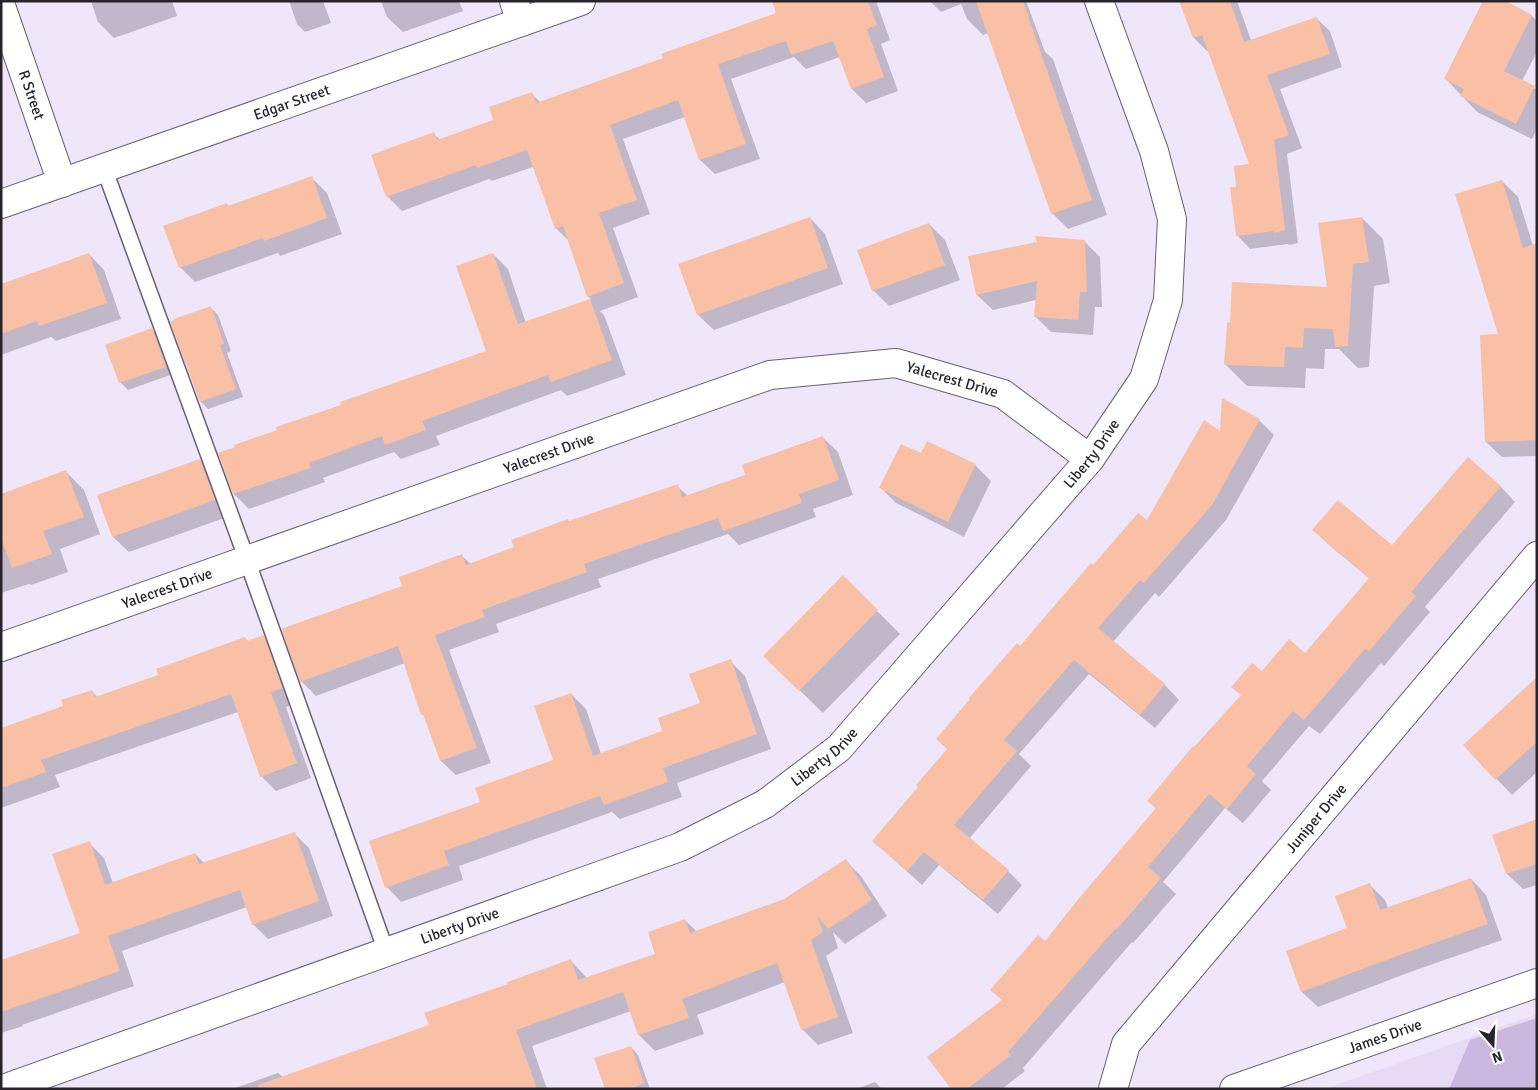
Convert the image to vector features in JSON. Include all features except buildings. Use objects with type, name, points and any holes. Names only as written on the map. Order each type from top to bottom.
[{"type":"street","name":"Edgar Street","points":[[1,204],[104,168],[518,12],[581,1]]},
{"type":"street","name":"Liberty Drive","points":[[3,1089],[680,847],[765,804],[839,748],[1090,459],[1144,379],[1168,300],[1172,219],[1154,151],[1099,1]]},
{"type":"street","name":"R Street","points":[[1,6],[62,183]]},
{"type":"street","name":"Yalecrest Drive","points":[[1,646],[770,375],[896,363],[1003,394],[1090,459]]},
{"type":"street","name":"Juniper Drive","points":[[1113,1089],[1126,1044],[1537,556]]},
{"type":"street","name":"James Drive","points":[[1234,1089],[1537,983]]},
{"type":"lane","points":[[104,168],[247,560],[386,951]]},
{"type":"shaded area","points":[[1537,1014],[1537,1089],[1325,1089]]},
{"type":"shaded area","points":[[1537,1018],[1537,1089],[1449,1089],[1470,1040]]}]
